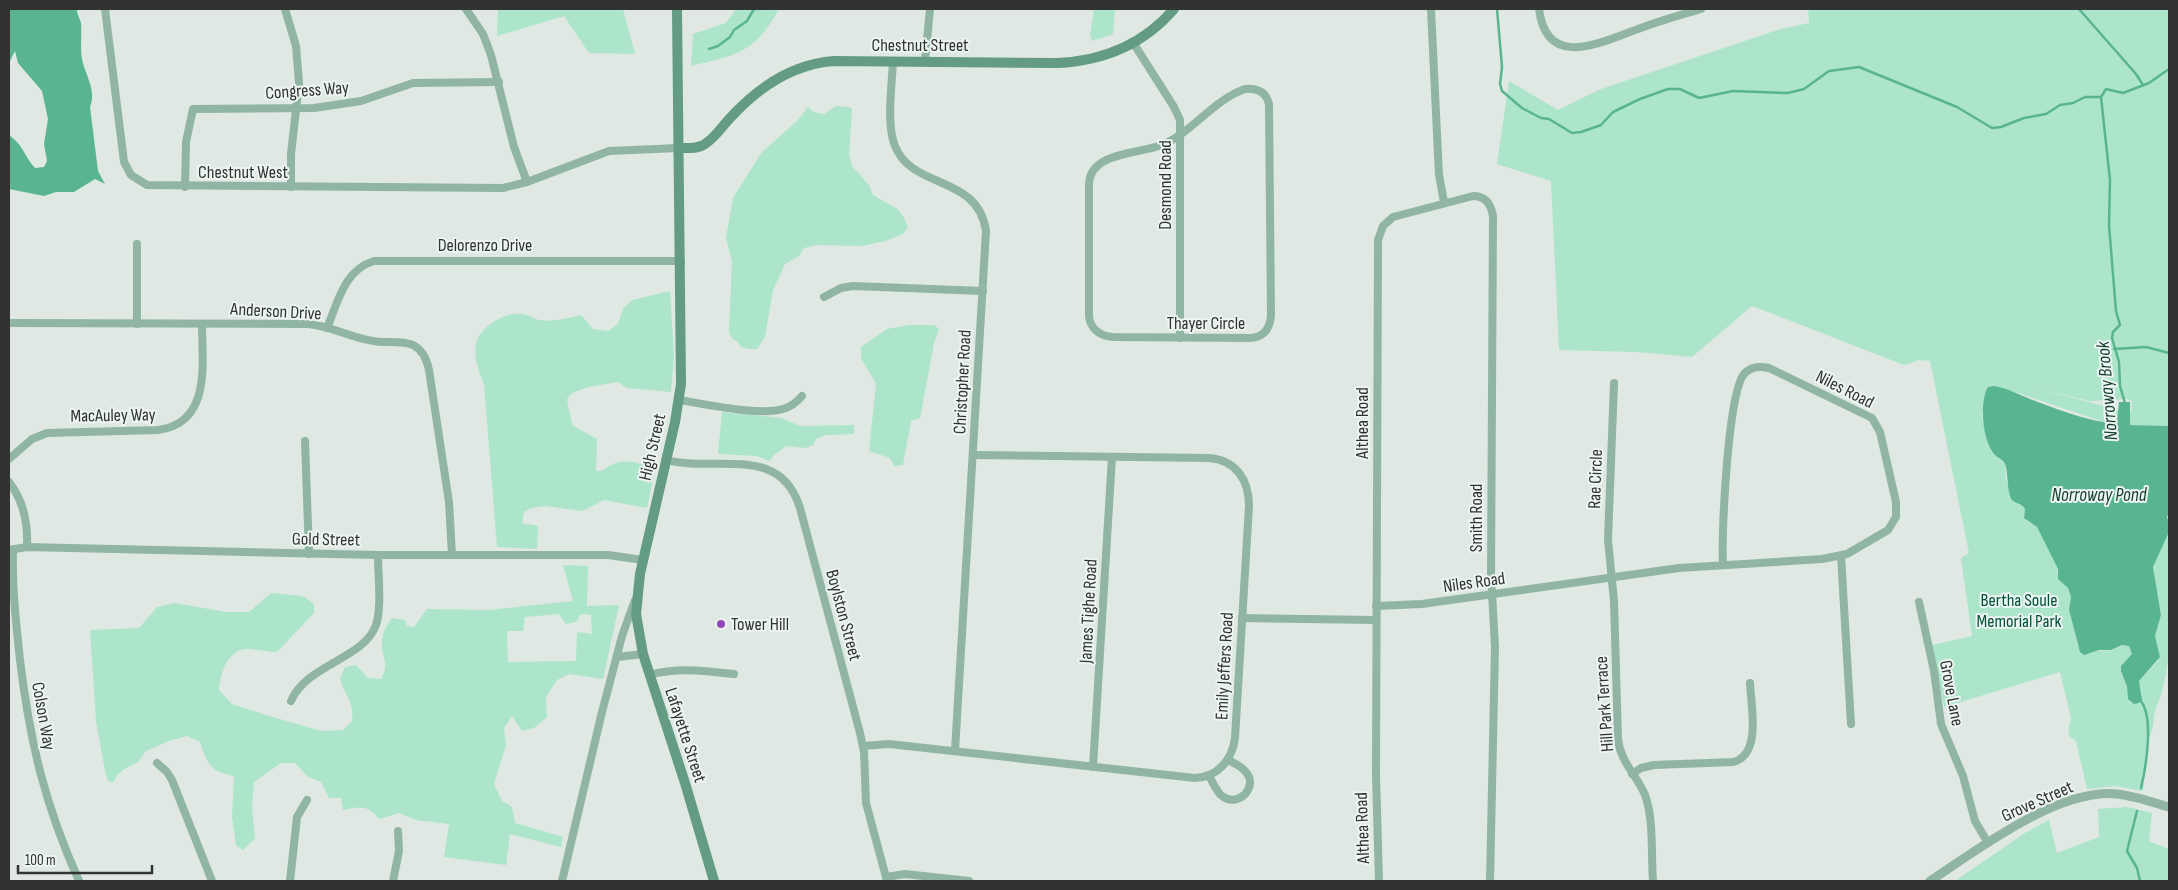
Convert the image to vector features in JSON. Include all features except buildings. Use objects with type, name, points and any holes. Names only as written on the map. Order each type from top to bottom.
[{"type":"main road","name":"High Street","points":[[636,597],[679,400],[682,366],[677,9]]},
{"type":"main road","name":"Chestnut Street","points":[[679,148],[696,148],[705,144],[759,90],[798,69],[827,62],[1074,62],[1107,56],[1134,44],[1154,30],[1174,9]]},
{"type":"main road","name":"Lafayette Street","points":[[636,597],[637,622],[643,654],[714,881]]},
{"type":"street","name":"Chestnut West","points":[[105,9],[125,166],[135,178],[147,185],[185,187],[496,188],[526,182],[609,151],[679,148]]},
{"type":"street","points":[[285,9],[297,55],[299,89],[291,154],[291,187]]},
{"type":"street","points":[[466,9],[485,38],[499,82],[514,147],[526,182]]},
{"type":"street","points":[[926,62],[930,9]]},
{"type":"street","points":[[1431,9],[1438,175],[1444,202]]},
{"type":"street","points":[[1539,9],[1542,24],[1551,38],[1565,46],[1576,49],[1593,46],[1639,28],[1701,9]]},
{"type":"street","name":"Desmond Road","points":[[1134,44],[1177,112],[1180,134],[1180,338]]},
{"type":"street","name":"Christopher Road","points":[[893,61],[891,118],[894,144],[899,154],[908,164],[923,174],[965,194],[976,205],[984,220],[986,231],[955,751]]},
{"type":"street","name":"Congress Way","points":[[185,187],[186,142],[193,109],[297,108],[354,103],[413,83],[499,82]]},
{"type":"street","name":"Thayer Circle","points":[[1252,88],[1266,96],[1269,109],[1270,324],[1265,332],[1254,338],[1180,338],[1104,336],[1091,325],[1088,312],[1089,184],[1092,170],[1106,160],[1160,145],[1180,134],[1231,95],[1241,90],[1252,88]]},
{"type":"street","name":"Smith Road","points":[[1444,202],[1476,196],[1488,202],[1492,212],[1492,595],[1495,656],[1490,881]]},
{"type":"street","name":"Althea Road","points":[[1379,881],[1376,794],[1378,236],[1382,226],[1393,217],[1444,202]]},
{"type":"street","points":[[137,244],[137,324]]},
{"type":"street","name":"Delorenzo Drive","points":[[327,328],[345,283],[351,274],[363,264],[374,261],[681,261]]},
{"type":"street","points":[[824,297],[841,288],[853,286],[983,291]]},
{"type":"street","name":"Anderson Drive","points":[[9,323],[299,324],[327,328],[360,339],[409,344],[418,348],[424,356],[429,370],[448,492],[452,555]]},
{"type":"street","name":"MacAuley Way","points":[[9,459],[32,439],[46,433],[158,430],[170,427],[181,421],[193,408],[200,392],[202,324]]},
{"type":"street","name":"Niles Road","points":[[1376,606],[1422,604],[1612,577],[1724,565],[1822,559],[1841,556],[1885,532],[1895,522],[1896,502],[1878,428],[1872,418],[1774,370],[1759,367],[1750,369],[1743,376],[1733,411],[1730,433],[1724,565]]},
{"type":"street","name":"Rae Circle","points":[[1612,577],[1608,540],[1614,382]]},
{"type":"street","points":[[679,400],[740,409],[772,410],[789,407],[802,396]]},
{"type":"street","points":[[305,441],[309,554]]},
{"type":"street","name":"Emily Jeffers Road","points":[[973,455],[1214,458],[1225,462],[1239,472],[1245,482],[1249,499],[1235,738],[1228,760]]},
{"type":"street","name":"James Tighe Road","points":[[1093,767],[1112,457]]},
{"type":"street","name":"Boylston Street","points":[[666,460],[683,463],[763,466],[780,475],[792,489],[800,508],[863,746],[866,803],[887,879]]},
{"type":"street","points":[[9,482],[18,497],[22,509],[27,547]]},
{"type":"street","name":"Gold Street","points":[[11,550],[27,547],[378,555],[608,555],[643,560]]},
{"type":"street","name":"Colson Way","points":[[11,550],[13,601],[32,740],[50,812],[79,881]]},
{"type":"street","points":[[291,702],[295,692],[308,679],[358,647],[375,628],[378,611],[378,555]]},
{"type":"street","points":[[1841,556],[1850,724]]},
{"type":"street","name":"Hill Park Terrace","points":[[1612,577],[1618,744],[1623,759],[1642,788],[1647,801],[1653,881]]},
{"type":"street","name":"High Street","points":[[562,881],[593,745],[617,657],[636,597]]},
{"type":"street","name":"Grove Lane","points":[[1919,602],[1934,671],[1941,724],[1964,776],[1976,821],[1988,843]]},
{"type":"street","points":[[1242,618],[1376,620]]},
{"type":"street","points":[[617,657],[643,654]]},
{"type":"street","points":[[649,675],[670,670],[734,674]]},
{"type":"street","points":[[1632,774],[1642,768],[1654,765],[1730,763],[1741,760],[1748,753],[1752,744],[1750,683]]},
{"type":"street","points":[[863,746],[889,744],[1189,778],[1209,776],[1221,768],[1228,760],[1244,770],[1249,776],[1249,788],[1243,796],[1233,800],[1220,794],[1209,776]]},
{"type":"street","points":[[157,763],[167,772],[172,780],[212,881]]},
{"type":"street","name":"Grove Street","points":[[1930,881],[1988,843],[2040,813],[2091,795],[2117,794],[2169,807]]},
{"type":"street","points":[[290,881],[297,818],[307,800]]},
{"type":"street","points":[[393,881],[399,851],[398,831]]},
{"type":"street","points":[[887,879],[905,874],[969,881]]},
{"type":"green space","points":[[498,9],[623,9],[635,54],[589,53],[564,16],[497,36]]},
{"type":"green space","points":[[736,9],[779,9],[762,35],[743,50],[721,59],[691,66],[693,34],[726,23]]},
{"type":"green space","points":[[1094,9],[1115,9],[1113,34],[1092,41],[1090,35]]},
{"type":"green space","name":"Bertha Soule Memorial Park","points":[[1808,9],[2169,9],[2169,426],[2130,425],[2101,421],[2015,392],[1985,395],[1982,416],[1987,439],[1996,456],[2005,464],[2006,480],[2011,498],[2022,504],[2027,521],[2037,527],[2058,569],[2057,574],[2068,588],[2071,597],[2069,610],[2078,646],[2100,651],[2129,646],[2132,654],[2121,666],[2122,673],[2127,692],[2142,696],[2139,681],[2158,661],[2155,636],[2161,615],[2153,567],[2169,528],[2170,620],[2167,668],[2149,738],[2143,791],[2115,786],[2087,789],[2076,741],[2070,737],[2068,732],[2071,718],[2060,672],[1944,707],[1932,645],[1972,636],[1961,558],[1969,553],[1930,361],[1919,360],[1904,365],[1752,306],[1692,357],[1637,352],[1559,350],[1551,181],[1497,164],[1509,81],[1558,110],[1601,89],[1781,29],[1809,23]],"holes":[[[2031,387],[2089,401],[2127,399],[2132,401],[2131,413]]]},
{"type":"green space","points":[[836,106],[852,109],[849,155],[852,166],[869,185],[873,195],[897,209],[908,227],[903,234],[885,241],[862,246],[817,245],[804,248],[799,256],[785,264],[773,290],[765,337],[757,349],[741,347],[737,341],[732,339],[729,332],[732,261],[726,238],[733,198],[762,152],[797,121],[808,107],[813,112],[824,114]]},
{"type":"green space","points":[[670,291],[674,355],[671,392],[627,388],[618,382],[588,387],[572,393],[567,399],[572,425],[597,439],[596,471],[622,462],[638,463],[655,469],[647,508],[604,500],[583,511],[545,506],[532,508],[524,512],[522,523],[538,526],[537,549],[497,547],[484,384],[475,351],[479,336],[495,321],[513,314],[526,315],[539,320],[581,315],[593,329],[608,331],[618,324],[623,309],[632,300]]},
{"type":"green space","points":[[909,325],[934,325],[939,329],[934,343],[920,418],[911,421],[903,465],[894,466],[890,458],[869,451],[876,384],[861,358],[861,347],[887,329]]},
{"type":"green space","points":[[722,412],[782,418],[800,426],[854,425],[854,434],[826,435],[816,439],[813,445],[806,448],[786,446],[773,456],[770,461],[756,456],[718,454]]},
{"type":"green space","points":[[563,565],[588,566],[587,606],[619,605],[603,679],[569,674],[557,680],[546,697],[547,717],[534,728],[522,731],[512,716],[504,728],[506,745],[494,784],[502,801],[512,807],[515,823],[563,837],[561,847],[510,834],[506,865],[444,857],[449,824],[416,820],[399,813],[379,819],[371,811],[363,808],[343,810],[341,798],[329,798],[321,782],[307,776],[295,763],[281,763],[254,782],[252,807],[255,838],[243,850],[236,845],[232,817],[234,776],[215,769],[205,756],[200,742],[187,736],[146,751],[138,762],[117,775],[114,782],[109,782],[106,776],[96,721],[90,630],[139,628],[157,607],[175,603],[226,612],[249,612],[271,593],[303,596],[314,604],[314,613],[277,652],[249,649],[242,650],[231,657],[223,669],[219,690],[232,704],[266,715],[321,731],[343,730],[352,721],[351,704],[340,679],[345,667],[356,665],[368,678],[381,679],[385,668],[382,646],[383,637],[392,618],[405,620],[407,626],[414,627],[427,609],[489,610],[573,601]],"holes":[[[559,614],[566,624],[576,622],[581,614],[591,615],[592,634],[577,632],[576,661],[508,662],[507,631],[523,631],[525,617]]]},
{"type":"green space","points":[[2127,807],[2152,813],[2149,841],[2169,849],[2169,881],[1955,881],[2025,833],[2049,820],[2057,853],[2099,837],[2098,809]]},
{"type":"water","points":[[9,9],[77,9],[81,23],[83,65],[90,83],[92,95],[90,107],[98,171],[105,184],[95,179],[74,192],[56,192],[44,196],[9,189],[9,135],[18,143],[35,168],[44,167],[47,161],[44,144],[48,119],[42,91],[18,63],[15,51],[9,63]]},
{"type":"water","name":"Norroway Pond","points":[[1994,386],[2096,421],[2117,423],[2119,402],[2130,402],[2130,425],[2169,426],[2168,534],[2153,567],[2161,615],[2155,636],[2160,657],[2139,681],[2142,699],[2139,703],[2134,704],[2128,699],[2127,687],[2121,671],[2121,666],[2132,654],[2129,646],[2122,645],[2111,650],[2099,650],[2084,655],[2080,652],[2069,610],[2071,597],[2068,588],[2058,579],[2058,569],[2037,527],[2024,518],[2024,507],[2010,497],[2005,464],[1991,450],[1988,442],[1983,422],[1983,402],[1988,387]]},
{"type":"waterway","points":[[709,49],[718,46],[730,37],[734,30],[747,21],[754,9]]},
{"type":"waterway","points":[[1497,9],[1502,67],[1500,84],[1502,91],[1522,108],[1541,118],[1549,119],[1572,133],[1601,125],[1613,112],[1640,99],[1668,89],[1680,89],[1699,98],[1733,91],[1788,93],[1804,89],[1829,71],[1859,67],[1957,107],[1992,128],[2001,127],[2024,118],[2046,114],[2060,105],[2073,103],[2085,97],[2100,97]]},
{"type":"waterway","points":[[2079,9],[2136,74],[2143,85]]},
{"type":"waterway","name":"Norroway Brook","points":[[2125,403],[2120,386],[2119,362],[2112,338],[2113,332],[2120,325],[2116,311],[2109,225],[2110,180],[2101,97],[2106,89],[2123,93],[2149,83],[2169,69]]},
{"type":"waterway","points":[[2114,349],[2146,347],[2169,353]]},
{"type":"waterway","name":"Norroway Brook","points":[[2139,699],[2144,706],[2148,728],[2147,755],[2141,788]]},
{"type":"waterway","name":"Norroway Brook","points":[[2137,811],[2127,851],[2137,868],[2140,881]]},
{"type":"place","name":"Tower Hill","points":[[721,624]]}]
